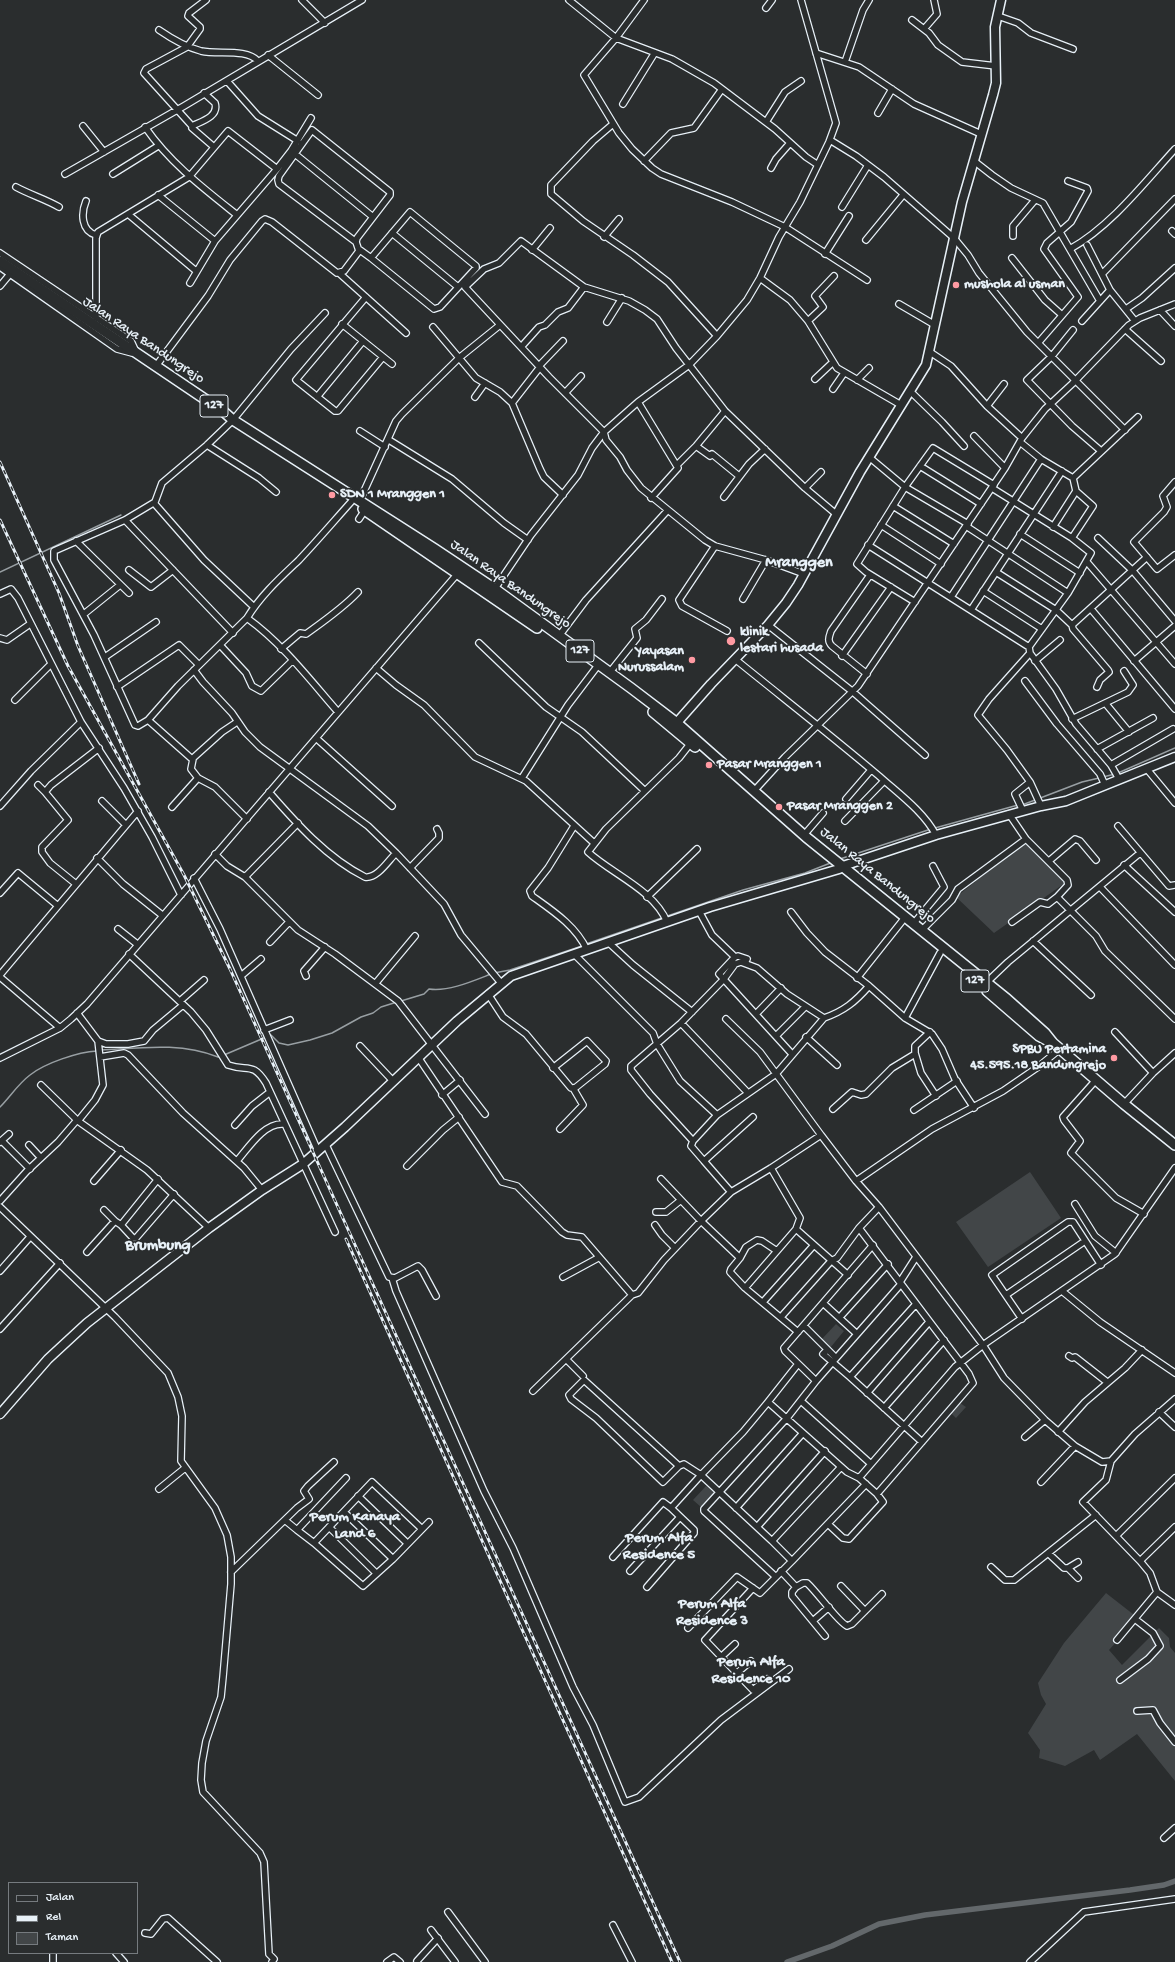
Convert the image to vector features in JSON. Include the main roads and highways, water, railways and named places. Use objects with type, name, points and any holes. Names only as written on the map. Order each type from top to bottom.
[{"type":"main road","points":[[674,725],[768,625],[786,603],[804,574],[869,457],[926,365],[962,202],[993,96],[996,66],[996,27],[1001,0]]},
{"type":"main road","name":"Jalan Raya Bandungrejo","points":[[0,261],[156,366],[233,420],[310,470],[320,474],[355,501],[558,636],[610,672],[629,690]]},
{"type":"main road","name":"Jalan Raya Bandungrejo","points":[[492,592],[596,668],[629,690],[674,725],[829,858],[901,917],[940,953],[1039,1036],[1056,1046]]},
{"type":"main road","name":"Jalan Raya Bandungrejo","points":[[674,725],[690,744],[754,791],[829,858]]},
{"type":"main road","points":[[0,1414],[48,1359],[87,1323],[209,1228],[262,1190],[303,1164],[326,1145],[418,1057],[488,994],[498,980],[574,954],[587,948],[609,943],[699,911],[839,866],[934,831],[1009,814],[1039,801],[1066,801],[1104,783],[1117,775],[1146,768],[1175,757]]},
{"type":"main road","name":"Jalan Raya Bandungrejo","points":[[901,917],[922,930],[986,983],[1045,1033],[1056,1046],[1175,1145]]},
{"type":"waterway","points":[[0,572],[121,515]]},
{"type":"waterway","points":[[1118,773],[1175,748]]},
{"type":"waterway","points":[[1103,777],[1115,774]]},
{"type":"waterway","points":[[1022,805],[1082,782],[1099,778]]},
{"type":"waterway","points":[[935,828],[1018,805]]},
{"type":"waterway","points":[[840,859],[931,829]]},
{"type":"waterway","points":[[586,944],[743,890],[805,873],[833,862]]},
{"type":"waterway","points":[[494,973],[510,970],[582,946]]},
{"type":"waterway","points":[[401,1001],[424,994],[429,989],[444,989],[468,983],[491,974]]},
{"type":"waterway","points":[[224,1055],[271,1035],[279,1043],[288,1045],[310,1040],[332,1033],[361,1017],[373,1013],[381,1007],[397,1002]]},
{"type":"waterway","points":[[101,1050],[160,1047],[189,1049],[218,1057],[221,1056]]},
{"type":"waterway","points":[[0,1107],[22,1082],[44,1066],[81,1053],[97,1051]]},
{"type":"waterway","points":[[787,1962],[832,1946],[879,1924],[925,1915],[1130,1890],[1164,1885],[1175,1881]]},
{"type":"railway","points":[[0,462],[59,593],[78,646],[139,784]]},
{"type":"railway","points":[[0,520],[68,666],[184,875],[230,969],[680,1962]]},
{"type":"railway","points":[[346,1239],[672,1962]]},
{"type":"place","name":"mushola al usman","points":[[956,285]]},
{"type":"place","name":"SDN 1 Mranggen 1","points":[[332,495]]},
{"type":"place","name":"klinik lestari husada","points":[[731,641]]},
{"type":"place","name":"Yayasan Nurussalam","points":[[692,660]]},
{"type":"place","name":"Pasar Mranggen 1","points":[[709,765]]},
{"type":"place","name":"Pasar Mranggen 2","points":[[779,807]]},
{"type":"place","name":"SPBU Pertamina 45.595.18 Bandungrejo","points":[[1114,1058]]},
{"type":"district","name":"Mranggen","points":[[799,564]]},
{"type":"district","name":"Brumbung","points":[[158,1247]]},
{"type":"district","name":"Perum Kanaya Land 6","points":[[355,1526]]},
{"type":"district","name":"Perum Alfa Residence 5","points":[[659,1548]]},
{"type":"district","name":"Perum Alfa Residence 3","points":[[712,1614]]},
{"type":"district","name":"Perum Alfa Residence 10","points":[[751,1672]]}]
